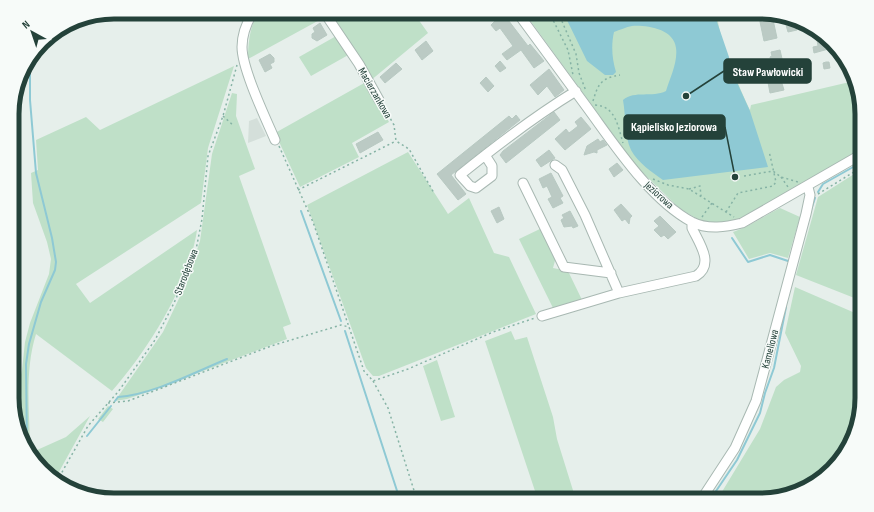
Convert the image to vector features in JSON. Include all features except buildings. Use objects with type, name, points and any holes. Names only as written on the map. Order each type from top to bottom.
[{"type":"street","points":[[251,19],[243,40],[244,55],[261,107],[276,140]]},
{"type":"street","name":"Macierzankowa","points":[[329,19],[359,64],[379,100]]},
{"type":"street","name":"Jeziorowa","points":[[522,19],[642,180],[668,204],[695,223],[722,228],[741,224],[794,195],[809,191],[855,159]]},
{"type":"street","points":[[485,155],[573,88]]},
{"type":"street","points":[[556,165],[562,170],[569,183],[619,293]]},
{"type":"street","points":[[523,183],[564,267],[611,273]]},
{"type":"street","name":"Kameliowa","points":[[706,493],[735,448],[756,401],[809,191]]},
{"type":"street","points":[[542,316],[619,293],[696,276],[701,273],[705,268],[706,261],[692,228],[695,223]]},
{"type":"path","points":[[553,19],[568,50],[572,68],[573,88]]},
{"type":"path","points":[[561,19],[576,54],[581,81],[588,96]]},
{"type":"path","name":"Starodębowa","points":[[60,476],[88,426],[108,403],[155,340],[174,303],[195,255],[202,218],[208,156],[223,116],[237,64],[244,55]]},
{"type":"path","points":[[592,103],[596,91],[604,80],[620,75]]},
{"type":"path","name":"Macierzankowa","points":[[379,100],[394,125],[396,141]]},
{"type":"path","points":[[590,101],[592,103],[603,105],[611,111],[619,124],[625,148]]},
{"type":"path","points":[[223,116],[234,126]]},
{"type":"path","points":[[276,140],[313,222],[364,371],[373,381],[388,408],[415,493]]},
{"type":"path","points":[[298,190],[396,141],[409,149],[434,193]]},
{"type":"path","points":[[726,212],[738,193],[773,186],[776,182],[769,151]]},
{"type":"path","points":[[744,176],[773,171],[781,177],[794,195]]},
{"type":"path","points":[[781,177],[806,184],[809,191],[822,194],[855,172]]},
{"type":"path","points":[[652,178],[668,185],[689,189],[726,212],[741,224]]},
{"type":"path","points":[[689,189],[700,186],[701,196]]},
{"type":"path","points":[[695,223],[712,203]]},
{"type":"path","points":[[373,381],[408,369],[493,332],[542,316]]},
{"type":"path","points":[[108,403],[128,401],[141,397],[271,346],[337,326],[349,326]]},
{"type":"shaded area","points":[[257,118],[266,136],[248,143],[249,121]]},
{"type":"green space","points":[[255,19],[321,19],[248,59],[248,47]]},
{"type":"green space","points":[[332,19],[418,19],[428,33],[370,81]]},
{"type":"green space","points":[[529,19],[718,19],[724,46],[750,110],[751,105],[850,83],[855,108],[855,155],[733,223],[704,223],[679,208],[636,166]]},
{"type":"green space","points":[[338,35],[350,54],[311,76],[299,57]]},
{"type":"green space","points":[[234,66],[208,148],[201,203],[76,284],[90,303],[197,230],[193,251],[185,273],[165,316],[153,337],[126,375],[112,391],[36,334],[30,361],[29,374],[30,442],[22,423],[19,384],[25,342],[30,323],[49,274],[51,259],[47,242],[33,203],[31,173],[38,170],[36,140],[86,117],[100,130]]},
{"type":"green space","points":[[366,82],[389,122],[352,143],[359,157],[300,187],[275,133]]},
{"type":"green space","points":[[232,93],[237,94],[236,116],[255,169],[239,176],[291,324],[283,327],[287,339],[148,392],[127,399],[115,401],[163,332],[184,288],[200,241],[212,154]]},
{"type":"green space","points":[[408,152],[448,214],[469,198],[494,253],[509,257],[536,314],[379,376],[373,376],[366,368],[307,205]]},
{"type":"green space","points":[[855,173],[855,298],[796,275],[818,197]]},
{"type":"green space","points":[[780,208],[800,217],[788,258],[770,253],[749,259],[733,232]]},
{"type":"green space","points":[[542,228],[556,257],[553,268],[568,271],[583,302],[554,310],[519,239]]},
{"type":"green space","points":[[795,287],[855,313],[855,404],[850,429],[842,446],[831,461],[813,477],[802,483],[791,488],[766,493],[721,493],[760,429],[776,387],[784,380],[800,372],[801,366],[785,333]]},
{"type":"green space","points":[[511,331],[515,340],[527,337],[553,417],[557,439],[574,493],[536,493],[485,341]]},
{"type":"green space","points":[[437,360],[455,417],[441,421],[423,366]]},
{"type":"green space","points":[[108,406],[113,409],[103,422],[98,419]]},
{"type":"green space","points":[[90,416],[58,474],[43,461],[31,444],[37,450],[66,437]]},
{"type":"water","points":[[566,19],[716,19],[729,57],[730,67],[750,111],[768,167],[663,180],[637,159],[631,150],[626,132],[623,100],[633,95],[655,94],[666,91],[676,59],[676,48],[670,36],[665,32],[645,26],[632,26],[614,32],[612,52],[616,72],[613,75],[605,75],[587,61]]},
{"type":"waterway","points":[[27,436],[26,364],[29,344],[41,302],[55,270],[56,262],[52,238],[36,173],[30,100],[30,70]]},
{"type":"waterway","points":[[818,192],[823,184],[855,166]]},
{"type":"waterway","points":[[811,210],[815,198]]},
{"type":"waterway","points":[[301,211],[341,321]]},
{"type":"waterway","points":[[732,238],[748,262],[770,255],[788,261]]},
{"type":"waterway","points":[[715,493],[737,460],[760,413],[774,368],[786,307]]},
{"type":"waterway","points":[[345,331],[398,493]]},
{"type":"waterway","points":[[115,401],[118,397],[159,388],[227,359]]},
{"type":"waterway","points":[[87,436],[111,406]]},
{"type":"place","name":"Staw Pawłowicki","points":[[686,96]]},
{"type":"place","name":"Kąpielisko Jeziorowa","points":[[735,177]]}]
